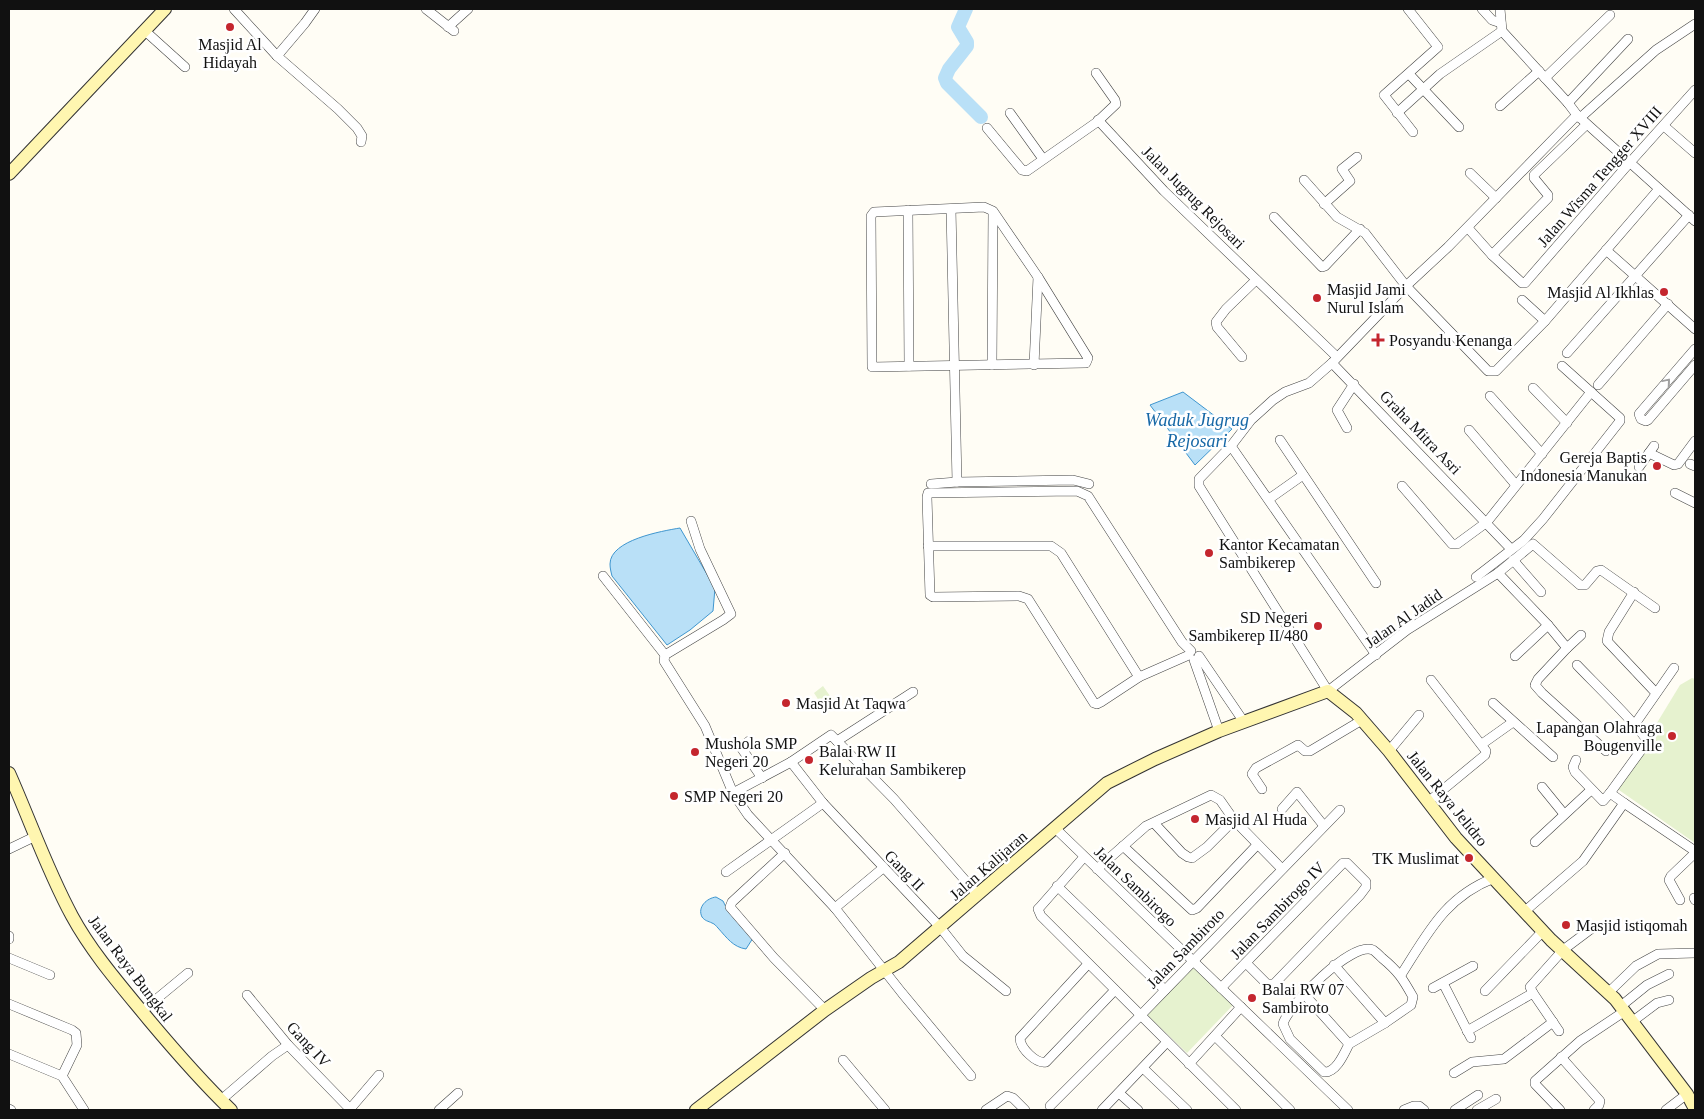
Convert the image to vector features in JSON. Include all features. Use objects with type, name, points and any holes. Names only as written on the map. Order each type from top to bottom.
[{"type":"street","points":[[9,174],[165,9]]},
{"type":"street","points":[[234,9],[277,56],[357,128],[362,136],[361,142]]},
{"type":"street","points":[[277,56],[315,9]]},
{"type":"street","points":[[426,9],[451,29],[468,9]]},
{"type":"street","points":[[1408,9],[1438,48],[1384,95],[1413,132]]},
{"type":"street","points":[[1482,9],[1501,27],[1581,119],[1692,218],[1634,275],[1567,353]]},
{"type":"street","points":[[1500,9],[1501,27]]},
{"type":"street","points":[[1500,106],[1542,75],[1610,15]]},
{"type":"street","points":[[1376,655],[1231,446],[1251,420],[1273,400],[1285,392],[1309,383],[1335,360],[1406,286],[1468,228],[1496,198],[1656,50],[1695,24]]},
{"type":"street","points":[[1398,113],[1422,89],[1501,27]]},
{"type":"street","points":[[144,30],[185,66]]},
{"type":"street","points":[[1568,103],[1628,38]]},
{"type":"street","points":[[987,128],[1022,170],[1027,171],[1098,120],[1114,106],[1116,102],[1096,73]]},
{"type":"street","points":[[1409,74],[1459,127]]},
{"type":"street","name":"Jalan Wisma Tengger XVIII","points":[[1492,255],[1522,283],[1526,282],[1630,163],[1694,95]]},
{"type":"street","points":[[1010,113],[1043,159]]},
{"type":"street","points":[[1468,228],[1492,255],[1548,198],[1548,195],[1534,178],[1534,175],[1581,119]]},
{"type":"street","name":"Jalan Jugrug Rejosari","points":[[1098,120],[1164,191],[1335,360]]},
{"type":"street","points":[[1664,126],[1695,153]]},
{"type":"street","points":[[1324,204],[1350,181],[1342,169],[1356,158]]},
{"type":"street","points":[[1470,173],[1496,198]]},
{"type":"street","points":[[1304,180],[1339,219],[1365,233],[1406,286],[1488,371],[1496,371],[1545,321],[1659,189]]},
{"type":"street","points":[[984,207],[993,211],[1038,277],[1088,360],[1084,364],[872,367],[870,218],[872,214],[908,210],[951,209],[984,207]]},
{"type":"street","points":[[951,209],[957,482]]},
{"type":"street","points":[[908,210],[909,366]]},
{"type":"street","points":[[992,365],[993,211]]},
{"type":"street","points":[[1274,217],[1322,267],[1360,229]]},
{"type":"street","points":[[1606,250],[1695,328]]},
{"type":"street","points":[[1034,364],[1038,277]]},
{"type":"street","points":[[1242,357],[1217,327],[1216,322],[1226,309],[1256,280]]},
{"type":"street","points":[[1522,300],[1545,321]]},
{"type":"street","points":[[1598,385],[1668,304]]},
{"type":"street","points":[[1444,342],[1451,333]]},
{"type":"street","points":[[1695,349],[1640,414],[1641,419],[1648,420],[1695,365]]},
{"type":"street","name":"Graha Mitra Asri","points":[[1335,360],[1354,384],[1512,549]]},
{"type":"street","points":[[1476,577],[1524,540],[1543,520],[1620,421],[1620,418],[1562,366]]},
{"type":"street","points":[[1347,428],[1337,410],[1354,384]]},
{"type":"street","points":[[1532,388],[1567,423]]},
{"type":"street","points":[[1402,486],[1454,545],[1487,522],[1591,392]]},
{"type":"street","points":[[1490,396],[1542,454]]},
{"type":"street","points":[[1469,430],[1516,485]]},
{"type":"street","points":[[1280,440],[1376,583]]},
{"type":"street","points":[[1639,467],[1651,450],[1674,466],[1678,464],[1695,441]]},
{"type":"street","name":"Jalan Raya Jelidro","points":[[1231,446],[1199,480],[1200,489],[1328,691],[1356,713],[1389,751],[1456,838],[1543,931],[1609,992],[1687,1094],[1695,1108]]},
{"type":"street","points":[[1269,499],[1303,475]]},
{"type":"street","points":[[930,484],[1073,480],[1089,484]]},
{"type":"street","points":[[1020,481],[1020,492]]},
{"type":"street","points":[[1193,656],[1139,677],[1101,702],[1094,703],[1028,599],[1019,596],[933,597],[929,594],[928,493],[1077,491],[1088,496],[1182,642],[1193,656],[1244,722]]},
{"type":"street","points":[[1675,493],[1695,501]]},
{"type":"street","points":[[691,521],[700,549],[731,614],[666,656],[664,661],[705,726],[733,793],[748,815],[836,908],[971,1076]]},
{"type":"street","name":"Jalan Al Jadid","points":[[1328,691],[1407,630],[1498,573],[1533,544],[1580,585],[1585,585],[1600,570],[1634,592]]},
{"type":"street","points":[[928,546],[1051,546],[1055,548],[1061,553],[1139,677]]},
{"type":"street","points":[[1513,560],[1541,592]]},
{"type":"street","points":[[1498,573],[1548,625],[1567,648]]},
{"type":"street","points":[[603,576],[666,656]]},
{"type":"street","points":[[1655,608],[1634,592],[1609,632],[1607,641],[1656,693]]},
{"type":"street","points":[[1515,656],[1548,625]]},
{"type":"street","points":[[1581,635],[1538,679],[1535,685],[1606,751]]},
{"type":"street","points":[[1193,656],[1219,731]]},
{"type":"street","points":[[1576,760],[1573,770],[1603,801],[1647,742],[1647,738],[1635,724],[1577,666]]},
{"type":"street","points":[[1635,724],[1674,668]]},
{"type":"street","points":[[1428,802],[1485,755],[1486,750],[1432,680]]},
{"type":"street","name":"Jalan Kalijaran","points":[[696,1110],[860,984],[899,962],[1107,783],[1219,731],[1328,691]]},
{"type":"street","points":[[837,741],[914,692]]},
{"type":"street","points":[[1493,703],[1553,757]]},
{"type":"street","points":[[1389,751],[1419,715]]},
{"type":"street","points":[[1262,789],[1252,774],[1252,771],[1256,768],[1298,745],[1305,751],[1310,751],[1362,720]]},
{"type":"street","points":[[1482,744],[1513,722]]},
{"type":"street","points":[[733,793],[791,762],[832,736],[894,800],[978,895]]},
{"type":"street","points":[[749,741],[742,749],[762,778]]},
{"type":"street","name":"Gang II","points":[[791,762],[823,804],[940,927],[963,956],[1006,991]]},
{"type":"street","name":"Jalan Raya Bungkal","points":[[9,772],[59,890],[73,917],[96,953],[190,1067],[231,1110]]},
{"type":"street","points":[[1542,787],[1564,814]]},
{"type":"street","points":[[1535,842],[1591,790]]},
{"type":"street","points":[[1282,809],[1297,792],[1324,826]]},
{"type":"street","points":[[1610,793],[1695,852],[1669,880],[1680,900]]},
{"type":"street","points":[[1098,870],[1146,826],[1211,796],[1220,800],[1234,820],[1282,870]]},
{"type":"street","points":[[1525,911],[1583,860],[1624,802]]},
{"type":"street","points":[[726,872],[823,804]]},
{"type":"street","name":"Jalan Sambiroto","points":[[1050,1106],[1340,810]]},
{"type":"street","points":[[1154,823],[1182,853],[1188,858],[1192,858],[1207,847],[1234,820]]},
{"type":"street","name":"Jalan Sambirogo","points":[[1055,828],[1348,1110]]},
{"type":"street","points":[[9,849],[36,836]]},
{"type":"street","points":[[1123,846],[1188,908],[1194,910],[1257,845]]},
{"type":"street","points":[[785,853],[732,902],[730,907],[774,958],[825,1010]]},
{"type":"street","points":[[1084,857],[1038,909],[1043,918],[1236,1110]]},
{"type":"street","name":"Jalan Sambirogo IV","points":[[1221,988],[1343,863],[1347,863],[1366,882],[1366,887],[1360,895],[1272,985],[1267,984],[1246,963]]},
{"type":"street","points":[[836,908],[883,868]]},
{"type":"street","points":[[1401,975],[1431,929],[1450,905],[1474,886],[1494,878]]},
{"type":"street","points":[[1057,886],[1165,990]]},
{"type":"street","points":[[1559,1031],[1530,987],[1563,950],[1591,929]]},
{"type":"street","points":[[1485,991],[1543,931]]},
{"type":"street","points":[[1371,950],[1401,975],[1413,997],[1413,1002],[1385,1023],[1349,1044],[1333,1069],[1328,1072],[1320,1069],[1295,1044],[1282,1024],[1289,1011],[1334,965],[1357,952],[1371,950]]},
{"type":"street","points":[[1609,992],[1636,966],[1658,954],[1695,953]]},
{"type":"street","points":[[9,958],[50,975]]},
{"type":"street","points":[[1088,964],[1020,1038],[1020,1044],[1037,1061],[1046,1062],[1115,990]]},
{"type":"street","points":[[1334,965],[1385,1023]]},
{"type":"street","points":[[1433,988],[1473,966]]},
{"type":"street","points":[[142,1011],[188,973]]},
{"type":"street","points":[[1626,1013],[1647,985],[1670,974]]},
{"type":"street","points":[[1444,983],[1469,1034],[1533,993]]},
{"type":"street","points":[[1304,994],[1349,1044]]},
{"type":"street","name":"Gang IV","points":[[247,995],[288,1045],[351,1110]]},
{"type":"street","points":[[1560,1110],[1535,1082],[1580,1041],[1626,1013],[1669,1000]]},
{"type":"street","points":[[9,1004],[72,1030],[77,1037],[77,1044],[62,1076]]},
{"type":"street","points":[[1189,1064],[1241,1007]]},
{"type":"street","points":[[1454,1073],[1472,1062],[1504,1059],[1553,1022]]},
{"type":"street","points":[[1215,1036],[1290,1110]]},
{"type":"street","points":[[1102,1110],[1167,1042]]},
{"type":"street","points":[[221,1100],[261,1065],[288,1045]]},
{"type":"street","points":[[9,1054],[62,1076],[84,1110]]},
{"type":"street","points":[[1561,1057],[1600,1101],[1594,1110]]},
{"type":"street","points":[[843,1060],[885,1110]]},
{"type":"street","points":[[1143,1068],[1187,1110]]},
{"type":"street","points":[[351,1110],[380,1075]]},
{"type":"street","points":[[439,1110],[458,1093]]},
{"type":"street","points":[[1120,1093],[1138,1110]]},
{"type":"street","points":[[1455,1110],[1478,1094]]},
{"type":"street","points":[[1666,1110],[1687,1094]]},
{"type":"street","points":[[986,1110],[1007,1096],[1013,1098],[1025,1110]]},
{"type":"street","points":[[1478,1110],[1496,1099]]},
{"type":"street","points":[[1404,1110],[1419,1106],[1424,1110]]},
{"type":"green space","name":"Lapangan Olahraga Bougenville","points":[[1692,678],[1695,679],[1695,843],[1619,790],[1618,787],[1680,685]]},
{"type":"green space","points":[[823,686],[837,706],[827,713],[814,693]]},
{"type":"green space","points":[[1193,961],[1236,1002],[1187,1053],[1144,1012]]},
{"type":"water","name":"Waduk Jugrug Rejosari","points":[[1183,392],[1232,429],[1195,465],[1150,405]]},
{"type":"water","points":[[680,528],[715,588],[713,611],[690,630],[667,645],[612,576],[610,564],[612,556],[627,543],[650,534]]},
{"type":"water","points":[[716,897],[723,901],[728,911],[753,938],[746,949],[727,939],[715,924],[702,917],[701,910],[704,904],[709,899]]},
{"type":"waterway","points":[[966,9],[958,27],[967,42],[967,46],[949,69],[945,78],[947,83],[981,117]]},
{"type":"place","name":"Masjid Al Hidayah","points":[[230,27]]},
{"type":"place","name":"Masjid Al Ikhlas","points":[[1664,292]]},
{"type":"place","name":"Masjid Jami Nurul Islam","points":[[1317,298]]},
{"type":"place","name":"Posyandu Kenanga","points":[[1378,340]]},
{"type":"place","name":"Gereja Baptis Indonesia Manukan","points":[[1657,466]]},
{"type":"place","name":"Kantor Kecamatan Sambikerep","points":[[1209,553]]},
{"type":"place","name":"SD Negeri Sambikerep II/480","points":[[1318,626]]},
{"type":"place","name":"Masjid At Taqwa","points":[[786,703]]},
{"type":"place","name":"Lapangan Olahraga Bougenville","points":[[1672,736]]},
{"type":"place","name":"Mushola SMP Negeri 20","points":[[695,752]]},
{"type":"place","name":"Balai RW II Kelurahan Sambikerep","points":[[809,760]]},
{"type":"place","name":"SMP Negeri 20","points":[[674,796]]},
{"type":"place","name":"Masjid Al Huda","points":[[1195,819]]},
{"type":"place","name":"TK Muslimat","points":[[1469,858]]},
{"type":"place","name":"Masjid istiqomah","points":[[1566,925]]},
{"type":"place","name":"Balai RW 07 Sambiroto","points":[[1252,998]]}]
